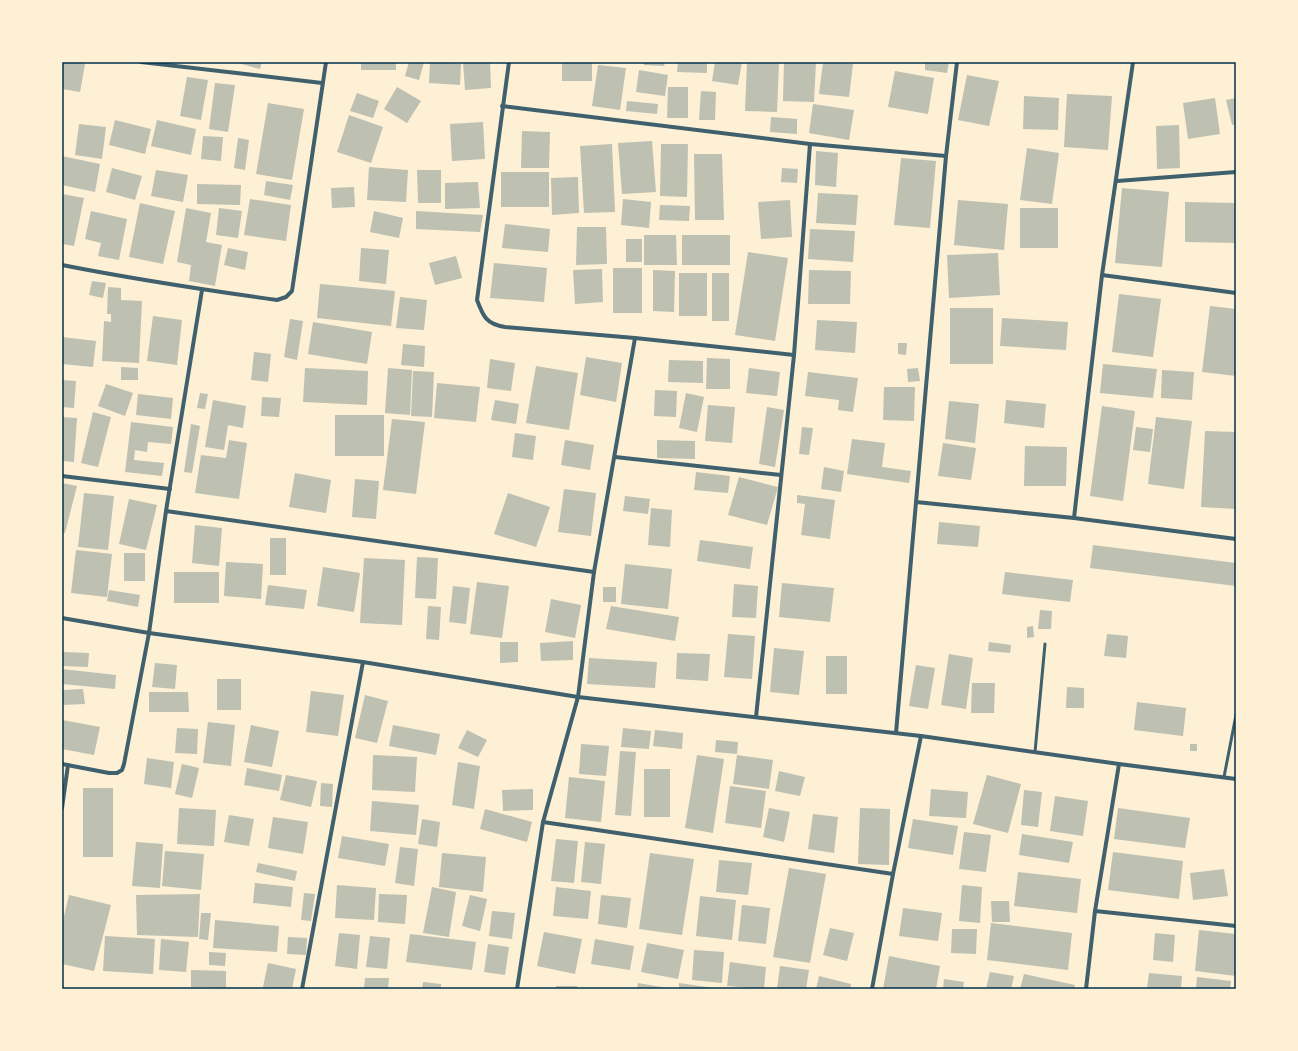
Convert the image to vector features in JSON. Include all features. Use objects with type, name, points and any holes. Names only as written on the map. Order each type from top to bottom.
[{"type":"street","points":[[140,62],[322,84]]},
{"type":"street","points":[[62,265],[111,275],[202,290],[277,300],[286,297],[292,291],[326,62]]},
{"type":"street","points":[[509,62],[477,300],[487,321],[496,326],[635,338],[794,355]]},
{"type":"street","points":[[896,733],[946,156],[957,62]]},
{"type":"street","points":[[1074,518],[1102,275],[1117,181],[1133,62]]},
{"type":"street","points":[[502,106],[810,144],[946,156]]},
{"type":"street","points":[[756,717],[794,355],[810,144]]},
{"type":"street","points":[[1117,181],[1236,172]]},
{"type":"street","points":[[1102,275],[1236,294]]},
{"type":"street","points":[[62,764],[109,773],[117,773],[122,770],[149,633],[166,511],[202,290]]},
{"type":"street","points":[[517,989],[543,822],[578,697],[594,572],[635,338]]},
{"type":"street","points":[[615,457],[781,475]]},
{"type":"street","points":[[62,476],[170,488]]},
{"type":"street","points":[[916,502],[1074,518],[1236,539]]},
{"type":"street","points":[[166,511],[594,572]]},
{"type":"street","points":[[62,618],[149,633],[363,662],[578,697],[921,736],[1236,779]]},
{"type":"street","points":[[302,989],[363,662]]},
{"type":"street","points":[[872,989],[893,874],[921,736]]},
{"type":"street","points":[[1086,989],[1095,911],[1120,764]]},
{"type":"street","points":[[62,808],[68,765]]},
{"type":"street","points":[[543,822],[893,874]]},
{"type":"street","points":[[1095,911],[1236,926]]},
{"type":"lane","points":[[1035,752],[1045,644]]},
{"type":"lane","points":[[1224,777],[1236,715]]},
{"type":"building","points":[[62,62],[85,64],[80,92],[62,89]]},
{"type":"building","points":[[234,62],[262,62],[260,69]]},
{"type":"building","points":[[361,62],[396,62],[396,70],[361,70]]},
{"type":"building","points":[[409,62],[424,62],[419,80],[405,76]]},
{"type":"building","points":[[430,62],[461,64],[460,85],[429,83]]},
{"type":"building","points":[[463,62],[490,62],[491,88],[465,90]]},
{"type":"building","points":[[562,62],[592,62],[592,81],[562,81]]},
{"type":"building","points":[[644,62],[665,62],[664,66],[644,65]]},
{"type":"building","points":[[678,62],[707,62],[707,73],[677,72]]},
{"type":"building","points":[[715,62],[742,62],[738,85],[712,81]]},
{"type":"building","points":[[747,62],[779,62],[777,112],[745,111]]},
{"type":"building","points":[[784,62],[816,62],[814,102],[783,101]]},
{"type":"building","points":[[823,62],[853,64],[849,97],[819,94]]},
{"type":"building","points":[[925,62],[949,62],[947,73],[925,70]]},
{"type":"building","points":[[598,65],[626,68],[620,110],[592,106]]},
{"type":"building","points":[[639,70],[668,75],[665,96],[636,92]]},
{"type":"building","points":[[895,71],[934,78],[928,114],[888,107]]},
{"type":"building","points":[[967,75],[999,81],[989,126],[958,120]]},
{"type":"building","points":[[187,77],[208,80],[201,120],[180,116]]},
{"type":"building","points":[[215,83],[235,85],[228,132],[209,129]]},
{"type":"building","points":[[397,87],[421,101],[407,123],[384,109]]},
{"type":"building","points":[[668,87],[688,87],[688,118],[667,118]]},
{"type":"building","points":[[701,91],[716,92],[715,120],[699,120]]},
{"type":"building","points":[[357,93],[379,101],[373,118],[350,111]]},
{"type":"building","points":[[1067,94],[1112,96],[1108,150],[1064,147]]},
{"type":"building","points":[[1024,96],[1059,98],[1058,130],[1023,129]]},
{"type":"building","points":[[1215,98],[1220,134],[1188,139],[1183,103]]},
{"type":"building","points":[[1236,98],[1236,124],[1232,125],[1226,100]]},
{"type":"building","points":[[627,101],[658,104],[657,114],[626,111]]},
{"type":"building","points":[[268,103],[304,109],[292,180],[256,174]]},
{"type":"building","points":[[813,104],[854,110],[849,140],[809,133]]},
{"type":"building","points":[[349,115],[383,127],[371,163],[337,152]]},
{"type":"building","points":[[771,117],[797,119],[797,134],[770,132]]},
{"type":"building","points":[[115,120],[151,129],[145,154],[109,145]]},
{"type":"building","points":[[157,120],[196,129],[191,155],[151,146]]},
{"type":"building","points":[[483,122],[485,159],[452,161],[450,124]]},
{"type":"building","points":[[79,124],[106,127],[102,159],[75,155]]},
{"type":"building","points":[[1179,125],[1180,168],[1157,169],[1156,126]]},
{"type":"building","points":[[522,131],[550,132],[549,168],[521,168]]},
{"type":"building","points":[[203,136],[223,137],[221,161],[201,159]]},
{"type":"building","points":[[238,138],[249,140],[245,170],[234,168]]},
{"type":"building","points":[[652,141],[656,192],[622,194],[618,143]]},
{"type":"building","points":[[612,144],[615,212],[584,213],[580,146]]},
{"type":"building","points":[[661,144],[688,144],[687,197],[660,196]]},
{"type":"building","points":[[1027,148],[1059,153],[1052,204],[1020,200]]},
{"type":"building","points":[[816,151],[838,153],[836,187],[815,185]]},
{"type":"building","points":[[694,154],[722,154],[724,220],[695,220]]},
{"type":"building","points":[[62,156],[100,164],[95,192],[62,185]]},
{"type":"building","points":[[901,158],[936,161],[930,228],[894,225]]},
{"type":"building","points":[[369,167],[408,170],[406,202],[367,200]]},
{"type":"building","points":[[112,168],[142,176],[135,200],[106,192]]},
{"type":"building","points":[[782,168],[798,169],[797,183],[781,182]]},
{"type":"building","points":[[156,170],[188,175],[183,202],[151,196]]},
{"type":"building","points":[[417,170],[441,170],[441,203],[418,203]]},
{"type":"building","points":[[501,172],[549,172],[549,207],[501,207]]},
{"type":"building","points":[[578,177],[579,213],[552,215],[551,178]]},
{"type":"building","points":[[266,181],[293,185],[290,200],[264,195]]},
{"type":"building","points":[[478,182],[480,208],[445,209],[445,183]]},
{"type":"building","points":[[197,184],[241,185],[240,205],[197,204]]},
{"type":"building","points":[[354,187],[355,207],[332,208],[331,188]]},
{"type":"building","points":[[1122,188],[1169,192],[1162,267],[1115,263]]},
{"type":"building","points":[[818,193],[858,195],[856,225],[816,223]]},
{"type":"building","points":[[62,194],[84,198],[74,246],[62,244]]},
{"type":"building","points":[[250,199],[291,205],[286,241],[244,235]]},
{"type":"building","points":[[623,199],[651,202],[649,228],[621,225]]},
{"type":"building","points":[[790,200],[792,237],[761,239],[758,202]]},
{"type":"building","points":[[958,200],[1008,204],[1004,250],[954,245]]},
{"type":"building","points":[[1185,202],[1236,203],[1236,243],[1185,242]]},
{"type":"building","points":[[140,203],[175,211],[163,264],[129,257]]},
{"type":"building","points":[[660,205],[690,206],[689,221],[659,220]]},
{"type":"building","points":[[186,208],[211,213],[206,242],[222,245],[215,286],[189,281],[191,265],[177,262]]},
{"type":"building","points":[[219,208],[242,211],[238,238],[216,235]]},
{"type":"building","points":[[1020,208],[1058,208],[1058,248],[1020,248]]},
{"type":"building","points":[[91,211],[127,219],[119,260],[98,256],[101,243],[85,239]]},
{"type":"building","points":[[374,211],[403,218],[399,238],[370,232]]},
{"type":"building","points":[[416,211],[483,215],[480,232],[416,229]]},
{"type":"building","points":[[505,224],[550,229],[548,252],[502,248]]},
{"type":"building","points":[[577,227],[606,227],[607,264],[576,265]]},
{"type":"building","points":[[810,229],[855,231],[853,262],[808,259]]},
{"type":"building","points":[[644,235],[676,235],[677,265],[644,265]]},
{"type":"building","points":[[682,235],[730,235],[730,265],[682,265]]},
{"type":"building","points":[[626,239],[642,239],[642,262],[626,262]]},
{"type":"building","points":[[228,248],[248,252],[245,270],[224,265]]},
{"type":"building","points":[[361,248],[389,250],[386,284],[359,281]]},
{"type":"building","points":[[748,252],[788,258],[775,341],[735,335]]},
{"type":"building","points":[[998,253],[1000,295],[949,298],[947,255]]},
{"type":"building","points":[[456,256],[462,278],[435,285],[429,263]]},
{"type":"building","points":[[494,263],[547,268],[544,302],[490,298]]},
{"type":"building","points":[[613,268],[642,268],[642,313],[613,313]]},
{"type":"building","points":[[602,269],[603,302],[575,304],[573,270]]},
{"type":"building","points":[[653,270],[675,271],[674,312],[653,311]]},
{"type":"building","points":[[809,270],[851,271],[850,304],[808,304]]},
{"type":"building","points":[[679,273],[707,273],[707,316],[679,316]]},
{"type":"building","points":[[712,273],[729,273],[729,321],[712,321]]},
{"type":"building","points":[[92,281],[106,283],[103,298],[89,295]]},
{"type":"building","points":[[320,284],[395,291],[391,326],[317,318]]},
{"type":"building","points":[[108,287],[121,288],[121,300],[142,301],[139,363],[102,361],[104,321],[111,322],[111,314],[107,314]]},
{"type":"building","points":[[1119,294],[1161,299],[1153,357],[1112,352]]},
{"type":"building","points":[[400,297],[427,300],[424,330],[396,328]]},
{"type":"building","points":[[1210,306],[1236,309],[1236,376],[1202,372]]},
{"type":"building","points":[[950,308],[993,308],[993,364],[950,364]]},
{"type":"building","points":[[153,316],[182,320],[177,365],[147,361]]},
{"type":"building","points":[[1002,318],[1068,322],[1066,350],[1000,346]]},
{"type":"building","points":[[290,319],[303,321],[297,360],[284,357]]},
{"type":"building","points":[[817,320],[857,322],[855,353],[815,350]]},
{"type":"building","points":[[313,322],[372,332],[367,364],[308,354]]},
{"type":"building","points":[[62,337],[96,341],[93,367],[62,364]]},
{"type":"building","points":[[898,343],[907,343],[906,355],[898,354]]},
{"type":"building","points":[[403,344],[425,346],[424,367],[401,365]]},
{"type":"building","points":[[254,352],[271,354],[268,382],[251,380]]},
{"type":"building","points":[[586,357],[622,363],[616,402],[580,395]]},
{"type":"building","points":[[707,358],[730,359],[730,389],[706,389]]},
{"type":"building","points":[[490,359],[515,363],[511,391],[487,388]]},
{"type":"building","points":[[669,360],[703,361],[703,383],[668,382]]},
{"type":"building","points":[[1103,364],[1157,369],[1153,398],[1100,393]]},
{"type":"building","points":[[536,366],[578,373],[569,430],[526,423]]},
{"type":"building","points":[[121,367],[138,368],[138,380],[121,380]]},
{"type":"building","points":[[305,368],[368,371],[367,405],[303,402]]},
{"type":"building","points":[[388,368],[412,370],[410,415],[385,413]]},
{"type":"building","points":[[749,368],[780,372],[777,396],[746,393]]},
{"type":"building","points":[[918,368],[920,381],[908,382],[907,369]]},
{"type":"building","points":[[1162,370],[1194,372],[1192,400],[1161,398]]},
{"type":"building","points":[[413,371],[434,372],[432,417],[411,416]]},
{"type":"building","points":[[808,372],[858,378],[853,412],[838,410],[839,400],[805,396]]},
{"type":"building","points":[[62,380],[76,381],[74,408],[62,407]]},
{"type":"building","points":[[437,383],[480,387],[476,422],[434,418]]},
{"type":"building","points":[[106,384],[133,393],[125,416],[98,406]]},
{"type":"building","points":[[884,387],[915,387],[914,421],[883,420]]},
{"type":"building","points":[[655,390],[677,391],[676,417],[654,416]]},
{"type":"building","points":[[200,393],[208,394],[205,409],[197,408]]},
{"type":"building","points":[[686,393],[704,397],[697,432],[679,428]]},
{"type":"building","points":[[138,394],[173,398],[171,419],[136,415]]},
{"type":"building","points":[[262,397],[281,398],[279,417],[261,416]]},
{"type":"building","points":[[213,400],[246,406],[243,428],[228,425],[224,450],[205,447]]},
{"type":"building","points":[[495,400],[519,404],[516,424],[491,420]]},
{"type":"building","points":[[1006,400],[1046,404],[1044,428],[1004,423]]},
{"type":"building","points":[[949,401],[979,404],[975,443],[945,439]]},
{"type":"building","points":[[708,405],[735,407],[732,443],[705,441]]},
{"type":"building","points":[[1102,406],[1135,411],[1123,501],[1090,496]]},
{"type":"building","points":[[767,407],[784,410],[775,467],[759,464]]},
{"type":"building","points":[[93,412],[111,417],[98,467],[81,463]]},
{"type":"building","points":[[335,415],[384,415],[384,456],[335,456]]},
{"type":"building","points":[[62,417],[77,418],[74,462],[62,461]]},
{"type":"building","points":[[1156,417],[1192,421],[1184,489],[1148,484]]},
{"type":"building","points":[[392,419],[425,422],[416,494],[383,490]]},
{"type":"building","points":[[131,422],[173,427],[171,444],[148,442],[147,452],[135,450],[134,460],[164,463],[162,476],[125,472]]},
{"type":"building","points":[[191,424],[200,426],[192,473],[184,472]]},
{"type":"building","points":[[802,427],[813,428],[809,455],[799,454]]},
{"type":"building","points":[[1136,427],[1153,429],[1150,452],[1133,450]]},
{"type":"building","points":[[1205,431],[1236,432],[1236,509],[1201,507]]},
{"type":"building","points":[[515,433],[536,436],[533,460],[512,457]]},
{"type":"building","points":[[852,439],[885,443],[882,467],[911,471],[909,483],[847,474]]},
{"type":"building","points":[[229,440],[247,443],[239,499],[195,493],[201,455],[226,458]]},
{"type":"building","points":[[565,440],[594,445],[590,470],[561,465]]},
{"type":"building","points":[[657,440],[695,441],[695,459],[657,458]]},
{"type":"building","points":[[943,443],[976,448],[971,480],[938,476]]},
{"type":"building","points":[[1025,446],[1067,447],[1066,486],[1024,486]]},
{"type":"building","points":[[824,467],[844,471],[841,492],[821,489]]},
{"type":"building","points":[[696,472],[730,476],[728,493],[694,490]]},
{"type":"building","points":[[295,473],[331,480],[326,513],[289,507]]},
{"type":"building","points":[[739,477],[778,487],[767,525],[728,515]]},
{"type":"building","points":[[355,479],[379,481],[376,519],[352,517]]},
{"type":"building","points":[[62,483],[77,486],[65,533],[62,532]]},
{"type":"building","points":[[564,489],[596,493],[591,536],[558,532]]},
{"type":"building","points":[[84,493],[114,496],[108,550],[78,547]]},
{"type":"building","points":[[508,493],[550,507],[536,547],[494,534]]},
{"type":"building","points":[[797,495],[835,500],[830,539],[801,535],[805,504],[797,503]]},
{"type":"building","points":[[625,496],[650,499],[648,514],[623,511]]},
{"type":"building","points":[[129,499],[157,505],[146,550],[119,544]]},
{"type":"building","points":[[651,508],[672,510],[670,547],[648,545]]},
{"type":"building","points":[[939,522],[980,526],[978,547],[937,544]]},
{"type":"building","points":[[195,525],[222,528],[219,566],[192,563]]},
{"type":"building","points":[[270,538],[286,538],[286,575],[270,575]]},
{"type":"building","points":[[700,540],[753,547],[750,569],[697,561]]},
{"type":"building","points":[[1093,545],[1236,563],[1236,586],[1090,568]]},
{"type":"building","points":[[76,550],[112,554],[107,597],[71,593]]},
{"type":"building","points":[[124,553],[145,553],[145,581],[124,581]]},
{"type":"building","points":[[417,557],[438,558],[436,599],[415,598]]},
{"type":"building","points":[[364,558],[405,560],[402,625],[360,623]]},
{"type":"building","points":[[226,562],[263,564],[261,599],[224,596]]},
{"type":"building","points":[[625,564],[672,569],[668,609],[621,604]]},
{"type":"building","points":[[323,567],[360,573],[354,612],[317,606]]},
{"type":"building","points":[[174,572],[219,572],[219,603],[174,603]]},
{"type":"building","points":[[1005,572],[1073,580],[1070,602],[1002,594]]},
{"type":"building","points":[[477,582],[509,586],[502,638],[470,634]]},
{"type":"building","points":[[782,583],[834,588],[830,622],[779,617]]},
{"type":"building","points":[[734,584],[758,586],[756,618],[732,617]]},
{"type":"building","points":[[268,585],[307,590],[304,609],[265,605]]},
{"type":"building","points":[[453,586],[470,588],[466,624],[449,622]]},
{"type":"building","points":[[603,587],[616,587],[616,602],[603,602]]},
{"type":"building","points":[[109,590],[140,595],[138,607],[107,601]]},
{"type":"building","points":[[551,599],[581,605],[575,638],[545,632]]},
{"type":"building","points":[[428,606],[441,607],[439,640],[426,639]]},
{"type":"building","points":[[611,606],[679,617],[675,641],[606,629]]},
{"type":"building","points":[[1040,610],[1052,611],[1051,629],[1038,629]]},
{"type":"building","points":[[1033,626],[1034,637],[1027,638],[1027,627]]},
{"type":"building","points":[[728,634],[755,636],[752,679],[724,677]]},
{"type":"building","points":[[1107,634],[1128,636],[1126,658],[1104,656]]},
{"type":"building","points":[[573,641],[573,660],[541,661],[540,643]]},
{"type":"building","points":[[500,642],[518,642],[518,662],[500,663]]},
{"type":"building","points":[[989,642],[1011,645],[1010,653],[988,651]]},
{"type":"building","points":[[774,648],[804,651],[799,695],[770,692]]},
{"type":"building","points":[[62,652],[89,653],[88,667],[62,666]]},
{"type":"building","points":[[677,653],[710,654],[708,681],[676,679]]},
{"type":"building","points":[[949,654],[973,658],[966,709],[941,705]]},
{"type":"building","points":[[826,656],[847,656],[847,694],[826,694]]},
{"type":"building","points":[[589,658],[657,662],[655,688],[587,684]]},
{"type":"building","points":[[155,663],[177,665],[175,689],[152,687]]},
{"type":"building","points":[[916,665],[935,668],[928,709],[909,706]]},
{"type":"building","points":[[62,669],[116,675],[115,689],[62,684]]},
{"type":"building","points":[[217,679],[241,679],[241,710],[217,710]]},
{"type":"building","points":[[972,683],[995,683],[994,713],[971,713]]},
{"type":"building","points":[[1067,687],[1084,688],[1084,708],[1066,708]]},
{"type":"building","points":[[83,689],[85,704],[62,705],[62,690]]},
{"type":"building","points":[[311,691],[344,695],[338,736],[306,732]]},
{"type":"building","points":[[149,692],[188,692],[189,712],[149,712]]},
{"type":"building","points":[[365,695],[388,701],[377,743],[355,738]]},
{"type":"building","points":[[1137,702],[1186,708],[1183,736],[1134,730]]},
{"type":"building","points":[[62,720],[100,727],[94,755],[62,749]]},
{"type":"building","points":[[208,722],[235,725],[231,766],[203,763]]},
{"type":"building","points":[[251,725],[279,731],[272,767],[244,762]]},
{"type":"building","points":[[393,725],[440,734],[436,755],[389,746]]},
{"type":"building","points":[[177,728],[198,729],[197,754],[175,753]]},
{"type":"building","points":[[623,728],[651,731],[649,749],[621,747]]},
{"type":"building","points":[[467,730],[487,740],[478,757],[458,748]]},
{"type":"building","points":[[655,730],[683,733],[682,749],[653,746]]},
{"type":"building","points":[[716,740],[738,742],[737,754],[715,752]]},
{"type":"building","points":[[581,744],[609,746],[606,776],[579,774]]},
{"type":"building","points":[[1190,744],[1197,744],[1197,751],[1190,751]]},
{"type":"building","points":[[620,751],[636,752],[631,816],[615,815]]},
{"type":"building","points":[[373,755],[417,757],[415,792],[372,790]]},
{"type":"building","points":[[697,755],[724,759],[713,833],[685,828]]},
{"type":"building","points":[[737,755],[773,760],[769,789],[733,784]]},
{"type":"building","points":[[147,758],[174,762],[171,788],[144,784]]},
{"type":"building","points":[[458,762],[480,766],[474,809],[452,805]]},
{"type":"building","points":[[182,764],[199,768],[192,798],[175,794]]},
{"type":"building","points":[[247,768],[282,775],[279,791],[244,785]]},
{"type":"building","points":[[644,769],[670,769],[670,817],[644,817]]},
{"type":"building","points":[[779,771],[805,777],[800,796],[775,791]]},
{"type":"building","points":[[286,775],[317,781],[311,807],[280,800]]},
{"type":"building","points":[[987,775],[1021,784],[1008,833],[973,824]]},
{"type":"building","points":[[569,777],[605,781],[601,822],[565,818]]},
{"type":"building","points":[[321,783],[333,784],[332,807],[320,806]]},
{"type":"building","points":[[730,786],[766,791],[761,828],[725,823]]},
{"type":"building","points":[[83,788],[113,788],[113,857],[83,857]]},
{"type":"building","points":[[533,789],[533,810],[503,811],[502,790]]},
{"type":"building","points":[[931,789],[968,792],[966,818],[929,816]]},
{"type":"building","points":[[1024,790],[1042,792],[1038,827],[1021,825]]},
{"type":"building","points":[[1055,796],[1088,801],[1083,836],[1050,831]]},
{"type":"building","points":[[372,801],[419,805],[416,835],[370,831]]},
{"type":"building","points":[[179,808],[216,810],[214,846],[177,844]]},
{"type":"building","points":[[769,808],[790,812],[784,842],[763,837]]},
{"type":"building","points":[[860,808],[890,809],[889,865],[858,864]]},
{"type":"building","points":[[1118,808],[1190,818],[1185,848],[1114,839]]},
{"type":"building","points":[[485,809],[532,822],[527,842],[480,829]]},
{"type":"building","points":[[813,814],[838,817],[834,853],[808,849]]},
{"type":"building","points":[[229,815],[254,819],[249,846],[224,842]]},
{"type":"building","points":[[273,817],[308,822],[303,854],[268,848]]},
{"type":"building","points":[[422,819],[440,822],[437,847],[418,844]]},
{"type":"building","points":[[913,819],[958,826],[953,855],[908,848]]},
{"type":"building","points":[[964,832],[991,835],[986,872],[959,869]]},
{"type":"building","points":[[1022,834],[1073,842],[1069,863],[1019,855]]},
{"type":"building","points":[[342,836],[389,844],[385,866],[338,858]]},
{"type":"building","points":[[556,839],[578,841],[574,883],[551,881]]},
{"type":"building","points":[[136,842],[163,844],[160,888],[132,886]]},
{"type":"building","points":[[585,842],[605,844],[601,884],[581,882]]},
{"type":"building","points":[[400,847],[418,849],[414,886],[395,883]]},
{"type":"building","points":[[165,851],[204,854],[201,890],[162,886]]},
{"type":"building","points":[[1113,852],[1183,861],[1179,899],[1108,890]]},
{"type":"building","points":[[442,853],[486,857],[483,892],[439,887]]},
{"type":"building","points":[[650,853],[694,859],[682,935],[639,929]]},
{"type":"building","points":[[719,860],[752,863],[748,895],[716,892]]},
{"type":"building","points":[[258,863],[297,871],[295,881],[256,872]]},
{"type":"building","points":[[789,868],[826,874],[810,963],[773,957]]},
{"type":"building","points":[[1224,869],[1228,896],[1193,900],[1190,873]]},
{"type":"building","points":[[1018,872],[1081,879],[1077,913],[1014,906]]},
{"type":"building","points":[[255,883],[293,887],[291,907],[253,903]]},
{"type":"building","points":[[337,885],[376,888],[374,920],[335,918]]},
{"type":"building","points":[[962,885],[982,887],[980,923],[959,921]]},
{"type":"building","points":[[432,887],[456,892],[449,937],[423,933]]},
{"type":"building","points":[[556,887],[591,891],[588,919],[553,916]]},
{"type":"building","points":[[304,893],[315,894],[311,921],[301,920]]},
{"type":"building","points":[[200,894],[198,937],[137,935],[136,895]]},
{"type":"building","points":[[379,894],[407,895],[405,924],[378,922]]},
{"type":"building","points":[[69,895],[111,905],[94,971],[62,964],[62,925]]},
{"type":"building","points":[[470,895],[487,899],[480,931],[462,926]]},
{"type":"building","points":[[601,895],[631,898],[627,928],[598,924]]},
{"type":"building","points":[[700,896],[736,900],[732,940],[696,936]]},
{"type":"building","points":[[991,901],[1009,901],[1010,922],[992,922]]},
{"type":"building","points":[[742,905],[770,908],[766,944],[738,941]]},
{"type":"building","points":[[903,908],[942,913],[938,941],[899,936]]},
{"type":"building","points":[[492,911],[515,913],[512,939],[489,936]]},
{"type":"building","points":[[201,913],[211,913],[208,940],[199,939]]},
{"type":"building","points":[[215,920],[279,926],[277,952],[213,948]]},
{"type":"building","points":[[991,923],[1072,933],[1068,970],[987,960]]},
{"type":"building","points":[[830,928],[854,933],[847,961],[823,955]]},
{"type":"building","points":[[952,929],[977,929],[976,954],[951,953]]},
{"type":"building","points":[[1199,930],[1236,934],[1236,976],[1195,971]]},
{"type":"building","points":[[544,932],[582,939],[575,974],[537,966]]},
{"type":"building","points":[[339,933],[360,935],[357,969],[335,966]]},
{"type":"building","points":[[1155,933],[1175,935],[1173,962],[1153,960]]},
{"type":"building","points":[[410,934],[476,942],[472,970],[406,962]]},
{"type":"building","points":[[105,936],[155,939],[153,974],[103,971]]},
{"type":"building","points":[[370,936],[390,938],[387,969],[366,967]]},
{"type":"building","points":[[288,937],[307,938],[306,955],[287,954]]},
{"type":"building","points":[[161,939],[189,942],[186,972],[159,970]]},
{"type":"building","points":[[595,939],[634,946],[630,970],[591,964]]},
{"type":"building","points":[[647,943],[684,950],[678,979],[641,972]]},
{"type":"building","points":[[488,944],[509,947],[505,975],[484,972]]},
{"type":"building","points":[[694,950],[724,952],[722,983],[692,980]]},
{"type":"building","points":[[209,952],[226,953],[225,966],[209,965]]},
{"type":"building","points":[[889,956],[940,966],[936,989],[883,989]]},
{"type":"building","points":[[730,962],[766,967],[764,989],[727,986]]},
{"type":"building","points":[[268,963],[296,969],[292,989],[271,989],[263,987]]},
{"type":"building","points":[[780,966],[809,970],[806,989],[777,989]]},
{"type":"building","points":[[191,970],[226,971],[226,988],[191,987]]},
{"type":"building","points":[[990,972],[1014,976],[1011,989],[986,989]]},
{"type":"building","points":[[1149,973],[1182,976],[1181,989],[1147,989]]},
{"type":"building","points":[[1024,974],[1075,985],[1074,989],[1020,989]]},
{"type":"building","points":[[819,976],[851,984],[850,989],[816,989]]},
{"type":"building","points":[[1197,977],[1231,981],[1230,989],[1196,989]]},
{"type":"building","points":[[365,978],[389,978],[388,989],[364,989]]},
{"type":"building","points":[[944,979],[964,982],[963,989],[943,989]]},
{"type":"building","points":[[423,982],[441,984],[441,989],[422,989]]},
{"type":"building","points":[[638,983],[667,988],[667,989],[637,989]]},
{"type":"building","points":[[679,983],[714,988],[714,989],[679,989]]},
{"type":"building","points":[[556,986],[577,986],[577,989],[556,989]]}]
